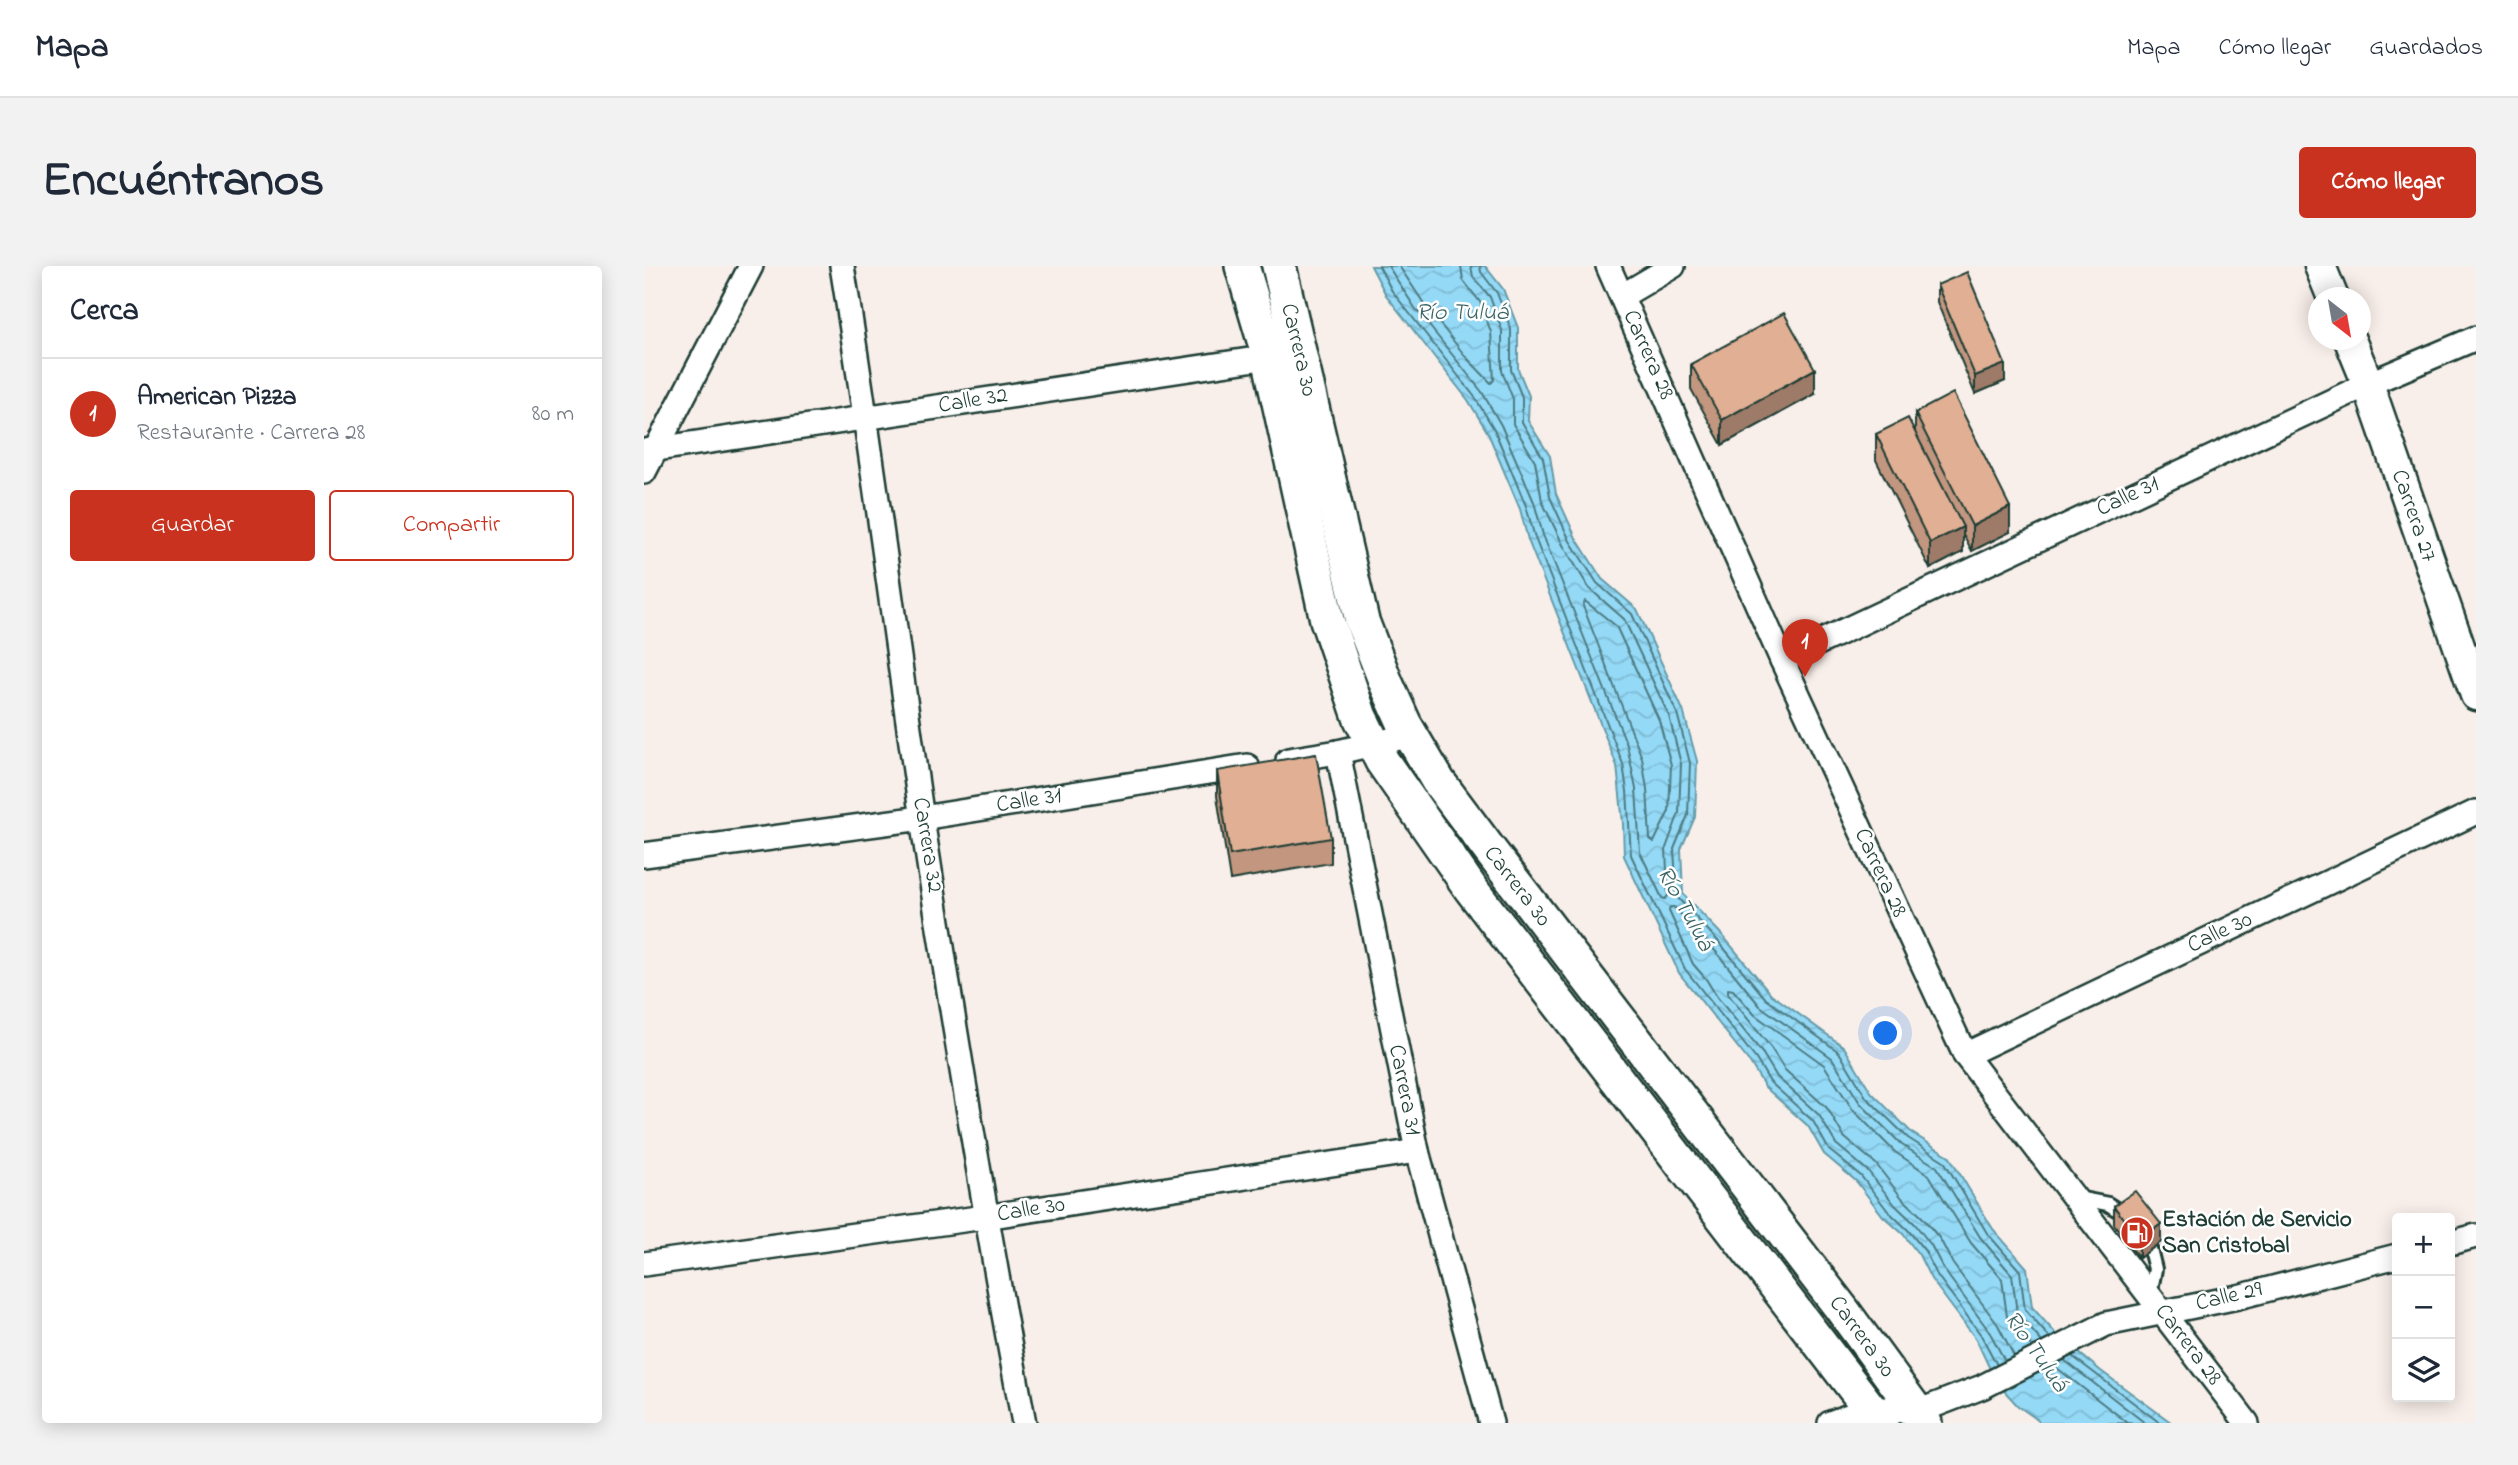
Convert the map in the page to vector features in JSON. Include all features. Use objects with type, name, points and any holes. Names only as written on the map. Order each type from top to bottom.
[{"type":"main road","name":"Carrera 30","points":[[1242,266],[1269,357],[1327,620],[1360,717],[1373,744],[1471,890],[1876,1416]]},
{"type":"main road","name":"Carrera 30","points":[[1279,266],[1362,621],[1386,683],[1412,735],[1438,781],[1841,1308],[1921,1418]]},
{"type":"street","points":[[644,472],[651,450],[751,266]]},
{"type":"street","name":"Carrera 32","points":[[842,266],[867,418],[922,818],[985,1217],[1024,1423]]},
{"type":"street","name":"Carrera 28","points":[[1608,266],[1782,660],[1965,1055],[2247,1423]]},
{"type":"street","points":[[1622,296],[1673,266]]},
{"type":"street","points":[[2320,266],[2329,287]]},
{"type":"street","name":"Calle 31","points":[[1782,660],[2368,384],[2476,338]]},
{"type":"street","name":"Carrera 27","points":[[2354,350],[2476,695]]},
{"type":"street","name":"Calle 32","points":[[651,450],[1269,357],[1302,359]]},
{"type":"street","name":"Calle 31","points":[[644,855],[922,818],[1338,752],[1412,735]]},
{"type":"street","name":"Carrera 31","points":[[1338,752],[1416,1151],[1491,1423]]},
{"type":"street","name":"Calle 30","points":[[1965,1055],[2476,812]]},
{"type":"street","name":"Calle 30","points":[[644,1264],[985,1217],[1416,1151]]},
{"type":"street","points":[[2455,1242],[2476,1237]]},
{"type":"street","name":"Calle 29","points":[[1830,1423],[1876,1416],[1921,1418],[2106,1324],[2157,1303],[2238,1297],[2392,1257]]},
{"type":"lane","points":[[2075,1198],[2108,1204],[2125,1215]]},
{"type":"lane","points":[[2150,1250],[2155,1269],[2157,1303]]},
{"type":"water","name":"Río Tuluá","points":[[1371,266],[1485,266],[1503,289],[1518,328],[1518,369],[1529,396],[1528,421],[1550,456],[1556,494],[1576,538],[1602,579],[1637,609],[1683,710],[1697,761],[1695,817],[1681,849],[1683,894],[1723,936],[1771,994],[1844,1047],[1871,1092],[1912,1133],[1949,1156],[1993,1229],[2027,1268],[2032,1307],[2056,1334],[2172,1423],[2039,1423],[2018,1406],[1996,1382],[1976,1339],[1931,1279],[1919,1255],[1903,1234],[1883,1216],[1856,1181],[1824,1154],[1808,1126],[1765,1087],[1751,1064],[1679,973],[1624,856],[1617,766],[1528,540],[1520,509],[1488,433],[1468,400],[1386,295]]},
{"type":"building","points":[[1967,272],[2005,364],[1975,376],[1937,285]]},
{"type":"building","points":[[1784,313],[1815,369],[1722,420],[1691,364]]},
{"type":"building","points":[[1953,393],[2010,507],[1972,526],[1915,413]]},
{"type":"building","points":[[1908,418],[1963,527],[1930,543],[1876,434]]},
{"type":"building","points":[[1316,754],[1331,838],[1230,855],[1217,771]]},
{"type":"building","points":[[2135,1191],[2161,1224],[2139,1240],[2114,1206]]},
{"type":"place","name":"American Pizza","points":[[1805,677]]},
{"type":"place","name":"Estación de Servicio San Cristobal","points":[[2137,1233]]}]
